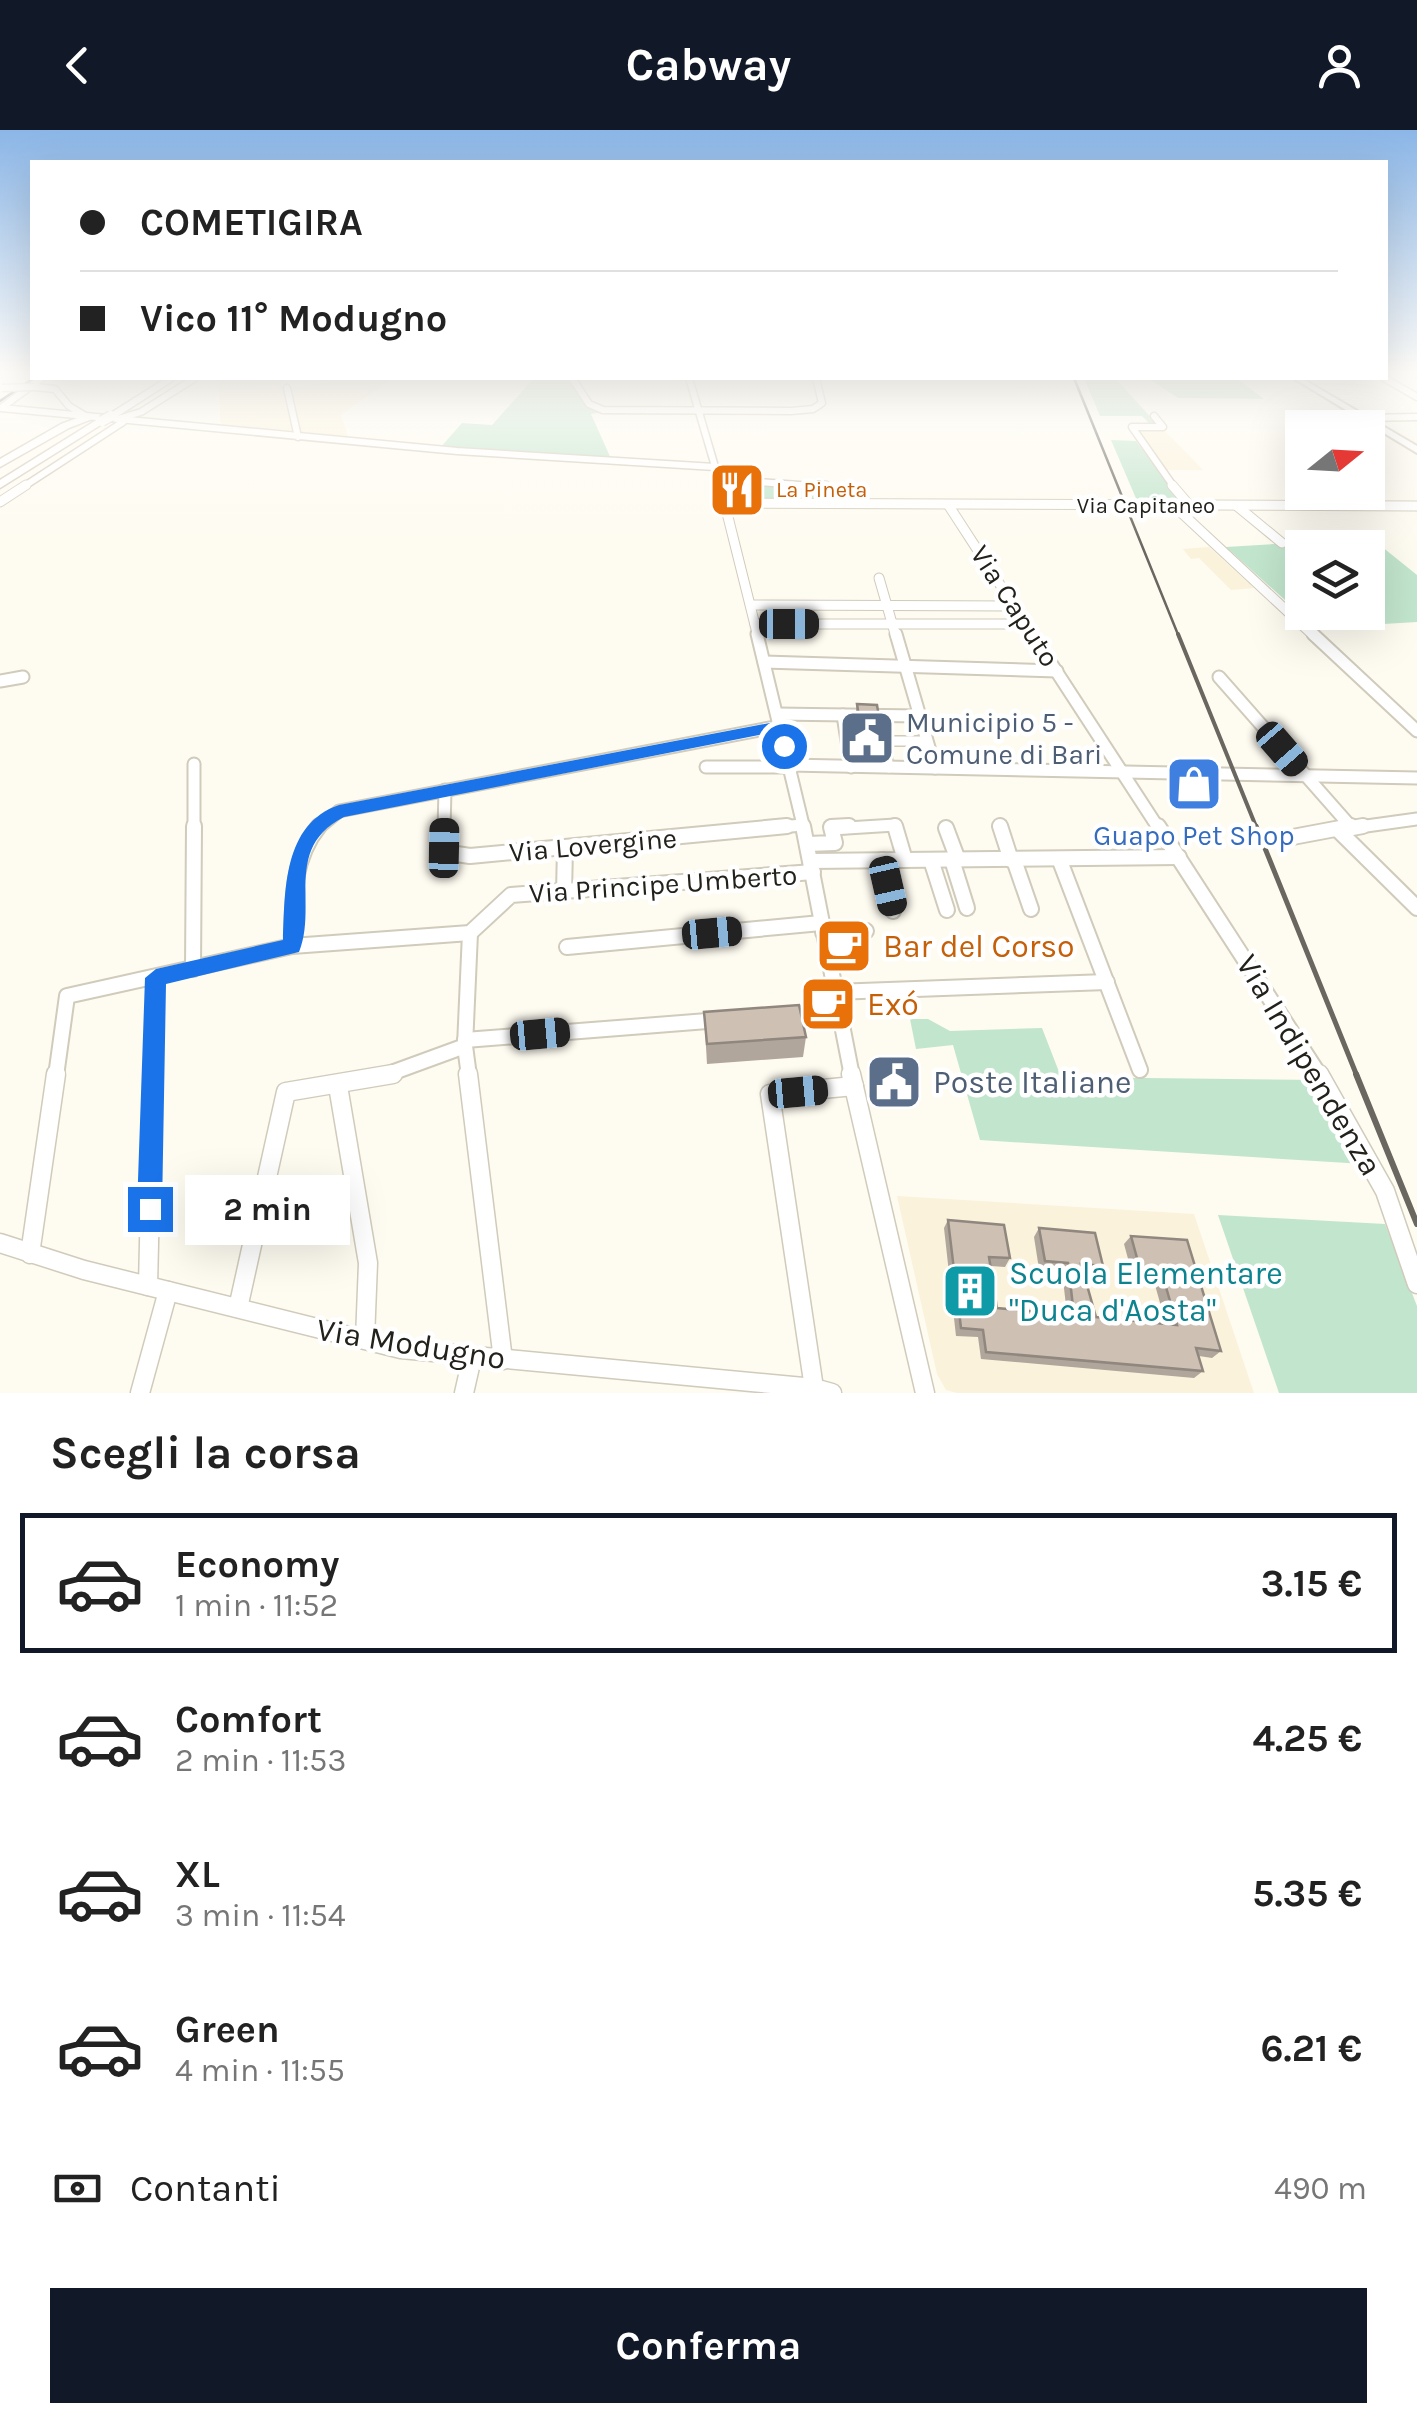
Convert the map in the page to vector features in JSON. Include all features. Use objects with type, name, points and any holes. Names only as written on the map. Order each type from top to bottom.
[{"type":"highway","points":[[0,464],[60,429]]},
{"type":"highway","points":[[0,482],[85,429]]},
{"type":"street","points":[[0,502],[108,429]]},
{"type":"street","points":[[206,429],[585,461],[715,467]]},
{"type":"street","points":[[296,429],[298,437]]},
{"type":"street","points":[[704,429],[779,720],[854,1086],[925,1393]]},
{"type":"street","points":[[1134,429],[1159,470],[1190,506]]},
{"type":"street","points":[[1385,431],[1417,450]]},
{"type":"street","points":[[719,480],[826,486],[827,499],[725,503]]},
{"type":"street","name":"Via Capitaneo","points":[[827,499],[949,506],[1417,506]]},
{"type":"street","points":[[1173,505],[1417,731]]},
{"type":"street","name":"Via Caputo","points":[[949,506],[1179,856]]},
{"type":"street","points":[[1237,506],[1282,543]]},
{"type":"street","points":[[878,578],[935,768]]},
{"type":"street","points":[[750,605],[1015,606]]},
{"type":"street","points":[[755,624],[1026,624]]},
{"type":"street","points":[[764,662],[1057,671]]},
{"type":"street","points":[[0,681],[23,677]]},
{"type":"street","points":[[1218,677],[1303,773],[1346,832],[1417,908]]},
{"type":"street","points":[[292,946],[295,868],[320,821],[339,812],[779,720],[843,715],[920,716]]},
{"type":"street","points":[[843,715],[851,767]]},
{"type":"street","points":[[880,716],[889,768]]},
{"type":"street","points":[[884,741],[927,741]]},
{"type":"street","points":[[193,969],[194,764]]},
{"type":"street","points":[[706,767],[1303,773],[1417,778]]},
{"type":"street","name":"Via Lovergine","points":[[445,790],[444,848],[450,853],[470,856],[802,825]]},
{"type":"street","points":[[1282,839],[1417,819]]},
{"type":"street","points":[[810,859],[835,843],[831,827],[895,826],[904,860]]},
{"type":"street","points":[[1000,826],[1031,908]]},
{"type":"street","points":[[946,828],[966,908]]},
{"type":"street","points":[[564,892],[565,848]]},
{"type":"street","name":"Via Principe Umberto","points":[[470,933],[482,927],[503,900],[511,896],[810,859],[1060,860],[1179,856]]},
{"type":"street","name":"Via Indipendenza","points":[[1179,856],[1362,1145],[1385,1191],[1417,1284]]},
{"type":"street","points":[[882,860],[894,911]]},
{"type":"street","points":[[931,860],[947,910]]},
{"type":"street","points":[[1060,860],[1140,1070]]},
{"type":"street","points":[[568,947],[822,927],[866,931]]},
{"type":"street","points":[[30,1254],[67,996],[292,946],[470,933],[465,1043],[503,1360]]},
{"type":"street","points":[[140,1393],[158,1289],[156,978]]},
{"type":"street","points":[[834,992],[1107,982]]},
{"type":"street","points":[[779,1016],[838,1011]]},
{"type":"street","points":[[238,1308],[286,1092],[338,1086],[448,1056],[465,1043],[740,1019]]},
{"type":"street","points":[[338,1086],[368,1264],[365,1340]]},
{"type":"street","points":[[823,1390],[770,1094],[854,1086]]},
{"type":"street","name":"Via Modugno","points":[[0,1243],[158,1289],[365,1340],[472,1358],[823,1390]]},
{"type":"street","points":[[464,1393],[472,1358]]},
{"type":"shaded area","points":[[221,429],[293,429],[294,435]]},
{"type":"shaded area","points":[[299,429],[346,429],[349,439],[300,435]]},
{"type":"shaded area","points":[[1163,429],[1203,470],[1164,470],[1138,430]]},
{"type":"shaded area","points":[[1209,547],[1254,588],[1231,590],[1199,558],[1191,559],[1183,549]]},
{"type":"shaded area","points":[[897,1196],[1194,1214],[1254,1393],[946,1390],[937,1374]]},
{"type":"green space","points":[[457,429],[598,429],[612,461],[440,448]]},
{"type":"green space","points":[[1111,440],[1136,441],[1179,498],[1174,503],[1138,503]]},
{"type":"green space","points":[[730,485],[819,489],[822,500],[734,500]]},
{"type":"green space","points":[[1285,543],[1285,600],[1226,547]]},
{"type":"green space","points":[[1385,549],[1417,575],[1417,622],[1385,624]]},
{"type":"green space","points":[[910,1019],[928,1019],[950,1031],[1042,1028],[1061,1077],[1317,1080],[1364,1164],[980,1140],[953,1045],[916,1049]]},
{"type":"green space","points":[[1218,1215],[1385,1224],[1417,1306],[1417,1393],[1279,1393]]},
{"type":"building","points":[[857,704],[877,705],[882,736],[862,736]]},
{"type":"building","points":[[799,1005],[806,1037],[707,1044],[704,1012]]},
{"type":"building","name":"Scuola Elementare \"Duca d'Aosta\"","points":[[948,1220],[1004,1225],[1010,1258],[989,1257],[997,1308],[1074,1315],[1068,1263],[1045,1261],[1039,1228],[1095,1233],[1103,1266],[1081,1264],[1096,1317],[1177,1325],[1161,1270],[1140,1269],[1131,1236],[1187,1240],[1221,1351],[1196,1348],[1203,1371],[986,1352],[983,1330],[961,1328]]},
{"type":"railway","points":[[1095,429],[1179,637]]},
{"type":"railway","points":[[1178,634],[1257,829]]},
{"type":"railway","points":[[1256,826],[1357,1076]]},
{"type":"railway","points":[[1356,1074],[1417,1224]]},
{"type":"place","name":"La Pineta","points":[[737,490]]},
{"type":"place","name":"Municipio 5 - Comune di Bari","points":[[867,738]]},
{"type":"place","name":"Guapo Pet Shop","points":[[1194,784]]},
{"type":"place","name":"Bar del Corso","points":[[844,946]]},
{"type":"place","name":"Exó","points":[[828,1004]]},
{"type":"place","name":"Poste Italiane","points":[[894,1082]]},
{"type":"place","name":"Scuola Elementare \"Duca d'Aosta\"","points":[[970,1291]]},
{"type":"route","points":[[150,1209],[156,978],[292,946],[295,868],[320,821],[339,812],[780,726],[784,746]]}]
